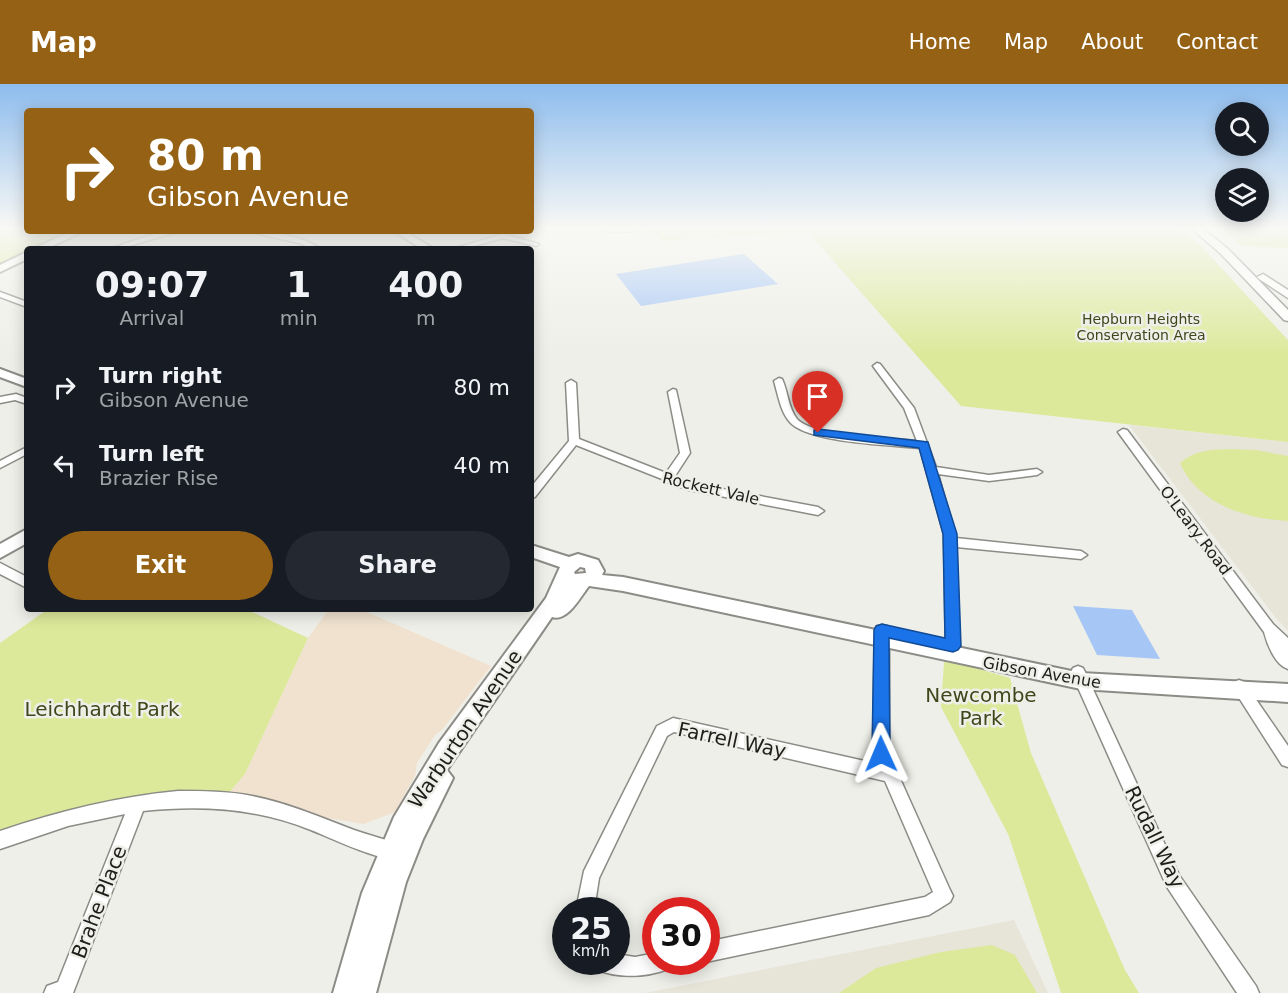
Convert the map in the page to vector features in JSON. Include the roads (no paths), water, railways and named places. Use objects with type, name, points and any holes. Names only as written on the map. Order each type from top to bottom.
[{"type":"main road","points":[[1243,270],[1288,317]]},
{"type":"main road","points":[[1256,270],[1288,302]]},
{"type":"main road","points":[[1263,277],[1288,295]]},
{"type":"main road","points":[[1271,300],[1288,310]]},
{"type":"main road","points":[[0,366],[24,375]]},
{"type":"main road","points":[[0,373],[24,382]]},
{"type":"main road","points":[[0,546],[24,531]]},
{"type":"main road","points":[[0,552],[24,537]]},
{"type":"main road","name":"Gibson Avenue","points":[[534,552],[577,574]]},
{"type":"main road","name":"Gibson Avenue","points":[[534,558],[577,574],[1079,677],[1240,686],[1288,693]]},
{"type":"main road","name":"Warburton Avenue","points":[[347,993],[375,893],[397,852],[417,823],[453,761],[532,646],[577,574]]},
{"type":"main road","name":"Gibson Avenue","points":[[1240,686],[1288,683]]},
{"type":"main road","name":"Warburton Avenue","points":[[362,993],[397,852]]},
{"type":"street","points":[[0,294],[24,304]]},
{"type":"street","points":[[877,366],[909,408],[932,470],[950,542],[953,650]]},
{"type":"street","points":[[779,381],[794,422],[806,430],[831,435],[924,445]]},
{"type":"street","points":[[534,490],[574,441],[571,383]]},
{"type":"street","points":[[667,480],[685,453],[673,392]]},
{"type":"street","points":[[0,400],[16,397],[24,400]]},
{"type":"street","name":"O'Leary Road","points":[[1123,432],[1268,628],[1288,647]]},
{"type":"street","name":"Rockett Vale","points":[[574,441],[667,480],[818,511]]},
{"type":"street","points":[[0,465],[24,452]]},
{"type":"street","points":[[932,470],[989,478],[1037,472]]},
{"type":"street","points":[[950,542],[1081,555]]},
{"type":"street","points":[[0,568],[24,581]]},
{"type":"street","name":"O'Leary Road","points":[[1268,628],[1276,647],[1288,663]]},
{"type":"street","points":[[720,949],[929,906],[944,896],[881,754],[881,635]]},
{"type":"street","name":"Rudall Way","points":[[1079,677],[1173,881],[1249,993]]},
{"type":"street","points":[[1240,686],[1288,760]]},
{"type":"street","name":"Farrell Way","points":[[587,897],[590,877],[662,731],[673,725],[891,775]]},
{"type":"street","points":[[0,840],[67,816],[178,798],[248,803],[285,812],[372,846],[397,852]]},
{"type":"street","name":"Brahe Place","points":[[54,993],[65,989],[137,805]]},
{"type":"water","points":[[639,270],[763,270],[778,284],[641,306],[616,274]]},
{"type":"water","points":[[1073,606],[1132,610],[1160,659],[1097,655]]},
{"type":"park label","name":"Hepburn Heights Conservation Area","points":[[1141,328]]},
{"type":"park label","name":"Newcombe Park","points":[[981,706]]},
{"type":"park label","name":"Leichhardt Park","points":[[102,709]]}]
